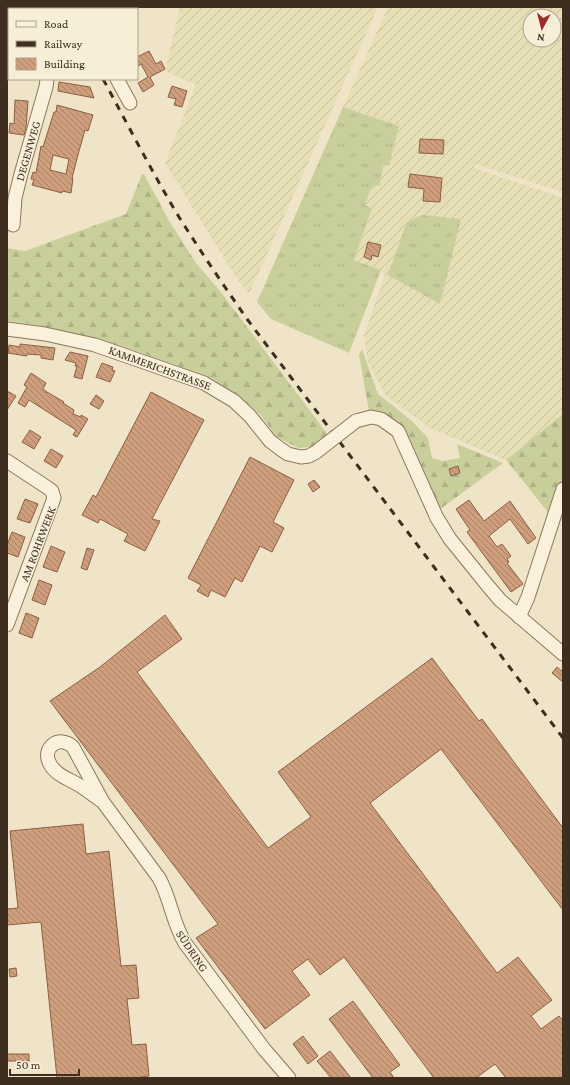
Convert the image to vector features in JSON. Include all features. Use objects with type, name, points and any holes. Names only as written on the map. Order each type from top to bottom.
[{"type":"street","name":"DEGENWEG","points":[[13,225],[17,192],[47,80]]},
{"type":"street","points":[[118,80],[130,103]]},
{"type":"street","name":"KAMMERICHSTRASSE","points":[[7,329],[45,334],[95,345],[204,383],[234,400],[250,416],[270,441],[288,454],[301,457],[309,456],[356,421],[366,418],[382,419],[398,431],[441,526],[463,557],[488,586],[519,617],[563,654]]},
{"type":"street","name":"AM ROHRWERK","points":[[7,461],[52,491],[54,498],[7,625]]},
{"type":"street","points":[[519,617],[528,598],[563,489]]},
{"type":"street","name":"SÜDRING","points":[[103,802],[54,770],[48,758],[48,752],[54,744],[58,741],[69,744],[72,747],[103,802],[159,878],[165,890],[176,926],[185,943],[218,989],[286,1076]]},
{"type":"shaded area","points":[[180,7],[371,7],[377,9],[250,292],[247,292],[236,277],[165,163],[196,85],[165,71]]},
{"type":"shaded area","points":[[388,7],[563,7],[563,192],[475,164],[474,168],[563,198],[563,414],[506,460],[430,428],[385,395],[368,362],[364,335],[385,274],[381,270],[354,260],[372,208],[365,205],[371,186],[380,184],[383,165],[399,126],[343,107]]},
{"type":"green space","points":[[343,107],[399,126],[389,165],[383,165],[380,185],[371,187],[365,205],[372,208],[354,260],[381,270],[349,353],[271,319],[257,302]]},
{"type":"green space","points":[[142,174],[144,174],[168,219],[196,263],[220,291],[329,436],[310,447],[299,448],[276,436],[260,414],[235,393],[213,379],[104,341],[31,324],[7,321],[7,248],[25,251],[126,214]]},
{"type":"green space","points":[[422,215],[461,219],[440,304],[388,275],[407,222]]},
{"type":"green space","points":[[362,349],[378,394],[412,421],[428,438],[432,458],[443,461],[460,458],[457,444],[503,463],[439,510],[406,432],[385,415],[369,411],[359,355]]},
{"type":"green space","points":[[563,414],[563,479],[551,516],[506,460]]},
{"type":"building","points":[[149,51],[156,64],[161,61],[165,69],[150,77],[154,85],[143,92],[138,83],[148,77],[141,64],[138,66],[138,56]]},
{"type":"building","points":[[59,82],[90,87],[94,98],[58,91]]},
{"type":"building","points":[[172,86],[187,91],[182,107],[174,105],[176,99],[168,97]]},
{"type":"building","points":[[15,100],[28,101],[24,135],[9,133],[10,123],[14,124]]},
{"type":"building","points":[[57,105],[93,115],[88,131],[85,130],[79,151],[72,178],[71,193],[62,191],[62,193],[32,185],[34,180],[31,179],[33,172],[36,173],[41,146],[43,147],[54,112],[56,112]],"holes":[[[53,155],[69,159],[66,174],[50,170]]]},
{"type":"building","points":[[420,139],[444,140],[443,154],[419,153]]},
{"type":"building","points":[[410,174],[442,178],[440,202],[423,201],[424,189],[408,187]]},
{"type":"building","points":[[368,242],[381,245],[378,257],[372,255],[371,260],[364,257]]},
{"type":"building","points":[[20,344],[55,348],[53,360],[41,358],[41,355],[27,354],[27,356],[8,353],[9,345],[20,347]]},
{"type":"building","points":[[70,352],[88,356],[82,379],[74,377],[77,366],[75,366],[76,363],[65,360]]},
{"type":"building","points":[[102,363],[113,367],[112,370],[115,371],[110,382],[96,377]]},
{"type":"building","points":[[31,373],[46,383],[43,389],[74,410],[73,414],[81,417],[81,415],[88,419],[77,437],[73,435],[76,430],[29,400],[25,407],[18,403],[27,387],[24,385]]},
{"type":"building","points":[[7,391],[16,396],[7,410]]},
{"type":"building","points":[[151,392],[204,420],[152,519],[160,521],[145,551],[124,541],[128,534],[100,519],[98,523],[82,515],[93,495],[96,497]]},
{"type":"building","points":[[96,395],[104,401],[99,409],[90,404]]},
{"type":"building","points":[[30,430],[41,437],[34,449],[22,442]]},
{"type":"building","points":[[51,449],[63,456],[56,468],[44,461]]},
{"type":"building","points":[[250,457],[294,480],[273,522],[284,528],[272,552],[260,546],[242,582],[235,578],[225,597],[211,590],[208,597],[197,591],[201,585],[188,578]]},
{"type":"building","points":[[458,466],[460,473],[451,476],[449,469]]},
{"type":"building","points":[[314,480],[320,487],[313,492],[308,484]]},
{"type":"building","points":[[25,499],[38,504],[30,523],[17,519]]},
{"type":"building","points":[[469,500],[484,521],[510,501],[536,538],[528,544],[510,519],[489,536],[497,547],[502,544],[511,556],[507,559],[509,562],[507,563],[523,584],[511,592],[467,532],[470,530],[456,509]]},
{"type":"building","points":[[12,532],[25,537],[18,557],[7,553],[7,545]]},
{"type":"building","points":[[51,546],[65,552],[57,572],[43,567]]},
{"type":"building","points":[[87,548],[94,550],[87,570],[81,568]]},
{"type":"building","points":[[39,580],[52,585],[45,605],[32,600]]},
{"type":"building","points":[[26,613],[39,618],[32,638],[19,633]]},
{"type":"building","points":[[165,615],[182,639],[137,672],[268,848],[311,817],[278,772],[432,658],[479,721],[482,719],[563,828],[563,910],[441,749],[370,803],[497,973],[518,957],[552,1000],[531,1016],[541,1029],[559,1016],[563,1021],[563,1078],[506,1078],[495,1064],[476,1078],[434,1078],[344,957],[320,975],[308,959],[292,971],[310,995],[265,1029],[196,938],[218,924],[50,701],[100,667]]},
{"type":"building","points":[[557,667],[563,672],[563,682],[552,673]]},
{"type":"building","points":[[83,824],[86,854],[109,851],[121,966],[136,965],[139,998],[127,999],[132,1045],[146,1044],[149,1076],[134,1078],[57,1078],[41,922],[7,925],[7,909],[18,908],[10,831]]},
{"type":"building","points":[[16,968],[17,976],[10,977],[9,969]]},
{"type":"building","points":[[353,1001],[400,1065],[390,1072],[394,1078],[373,1078],[329,1019]]},
{"type":"building","points":[[303,1036],[318,1056],[308,1064],[293,1044]]},
{"type":"building","points":[[330,1051],[351,1078],[331,1078],[317,1061]]},
{"type":"building","points":[[7,1054],[29,1054],[29,1061],[7,1061]]},
{"type":"railway","points":[[104,80],[179,217],[247,319],[563,738]]}]
